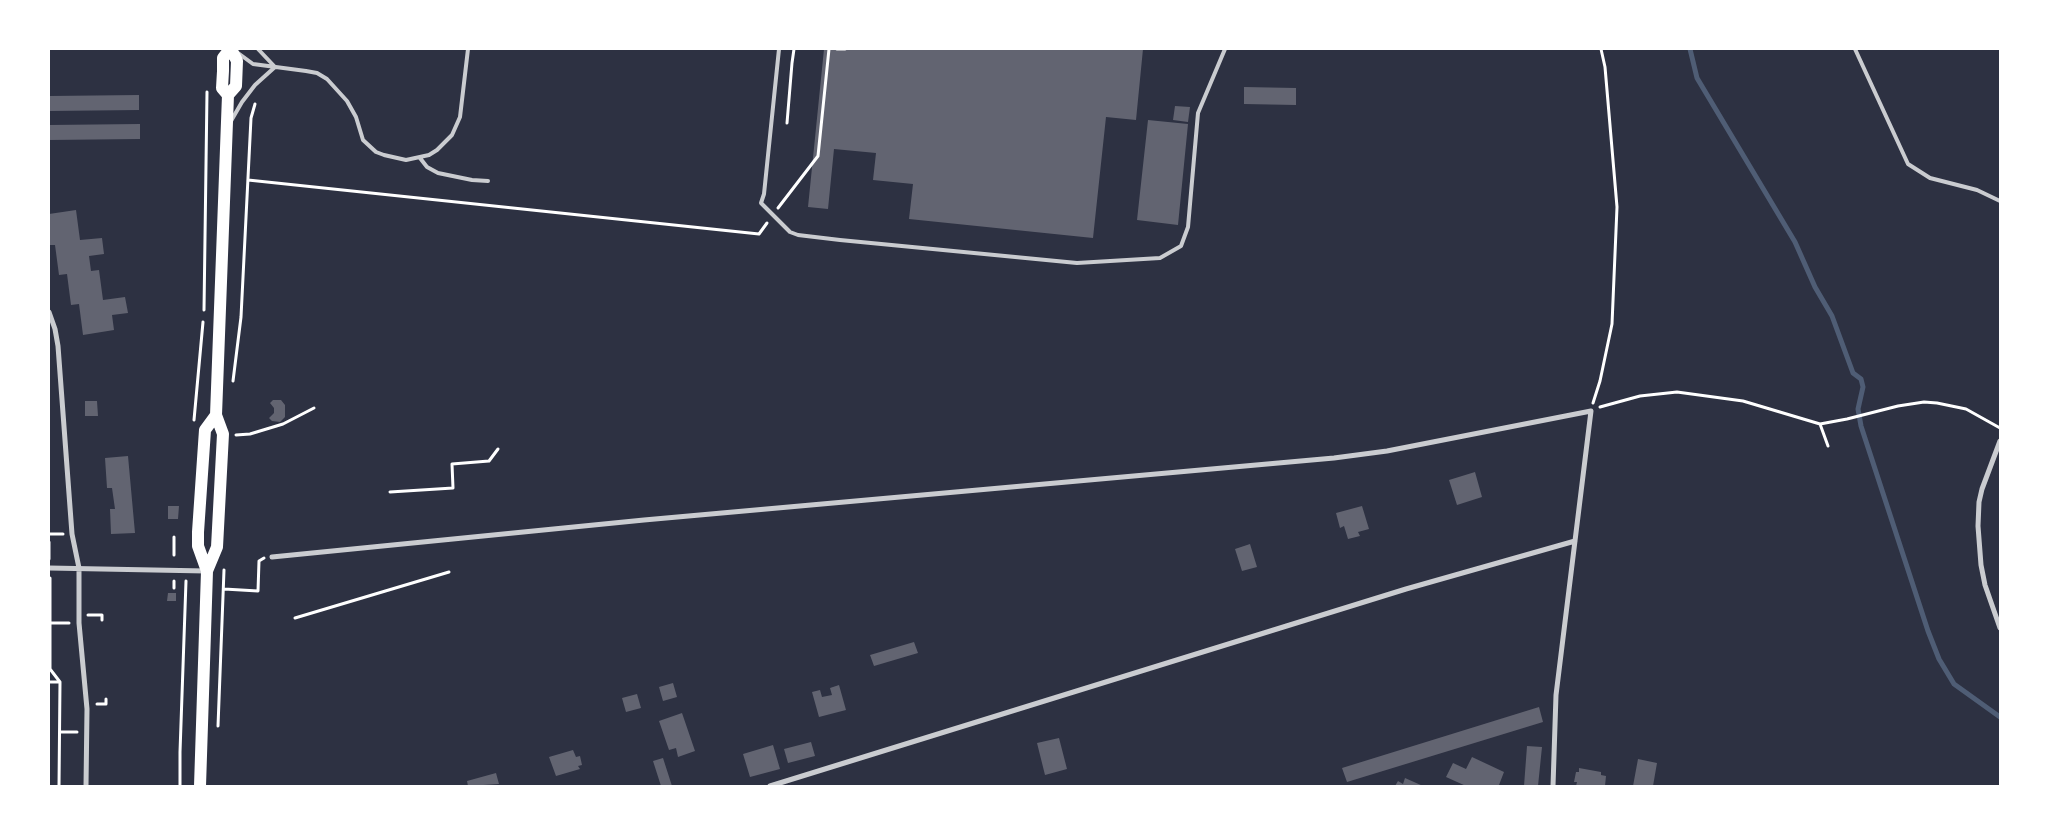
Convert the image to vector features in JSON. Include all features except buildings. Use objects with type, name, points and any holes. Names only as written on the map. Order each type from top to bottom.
[{"type":"main road","points":[[200,786],[207,572],[217,547],[223,434],[216,416],[228,95],[236,86],[237,61],[231,49]]},
{"type":"main road","points":[[207,572],[198,546],[198,532],[206,430],[216,416]]},
{"type":"street","points":[[49,312],[58,346],[72,534],[79,568],[79,623],[87,709],[86,786]]},
{"type":"street","points":[[272,557],[634,521],[1334,458],[1387,451],[1591,411],[1556,702],[1554,786]]},
{"type":"street","points":[[2000,441],[1982,489],[1979,502],[1978,526],[1981,565],[1985,585],[2000,628]]},
{"type":"street","points":[[770,786],[1406,588],[1575,541]]},
{"type":"street","points":[[49,568],[207,572]]},
{"type":"lane","points":[[231,49],[253,64],[317,73],[327,79],[347,101],[356,117],[364,140],[376,152],[391,158],[406,160],[420,158],[437,150],[452,135],[456,127],[462,102],[468,50]]},
{"type":"lane","points":[[258,49],[275,67]]},
{"type":"lane","points":[[779,49],[764,194],[760,203],[790,232],[806,236],[1077,263],[1160,258],[1181,246],[1188,227],[1198,113],[1225,49]]},
{"type":"lane","points":[[1855,49],[1908,164],[1914,170],[1930,178],[1977,190],[2000,201]]},
{"type":"lane","points":[[226,131],[242,102],[255,85],[275,67]]},
{"type":"lane","points":[[420,158],[428,167],[438,173],[472,180],[488,181]]},
{"type":"path","points":[[248,180],[759,234],[818,156],[829,49]]},
{"type":"path","points":[[837,49],[845,50]]},
{"type":"path","points":[[1591,411],[1600,381],[1612,324],[1617,207],[1605,67],[1601,49]]},
{"type":"path","points":[[786,123],[792,63]]},
{"type":"path","points":[[204,311],[208,86]]},
{"type":"path","points":[[233,386],[241,317],[251,118],[257,99]]},
{"type":"path","points":[[193,423],[203,321]]},
{"type":"path","points":[[1591,411],[1640,396],[1677,392],[1743,401],[1820,424],[1911,404],[1947,404],[1966,409],[2000,428]]},
{"type":"path","points":[[229,435],[250,434],[275,427],[314,408]]},
{"type":"path","points":[[1820,424],[1828,446]]},
{"type":"path","points":[[390,492],[453,488],[452,464],[489,461],[498,449]]},
{"type":"path","points":[[174,537],[174,555]]},
{"type":"path","points":[[49,542],[50,668],[60,682],[59,786]]},
{"type":"path","points":[[224,589],[258,592],[260,560],[272,557]]},
{"type":"path","points":[[218,729],[225,562]]},
{"type":"path","points":[[295,618],[449,572]]},
{"type":"path","points":[[174,581],[174,588]]},
{"type":"path","points":[[180,786],[187,592]]},
{"type":"path","points":[[95,615],[102,615],[102,620]]},
{"type":"path","points":[[50,623],[79,623]]},
{"type":"path","points":[[49,682],[60,682]]},
{"type":"path","points":[[93,704],[106,704],[106,699]]},
{"type":"path","points":[[60,732],[86,732]]},
{"type":"waterway","points":[[1690,49],[1697,78],[1795,242],[1815,287],[1832,316],[1853,373],[1861,379],[1863,387],[1858,409],[1861,426],[1928,631],[1939,659],[1954,684],[2000,717]]}]
